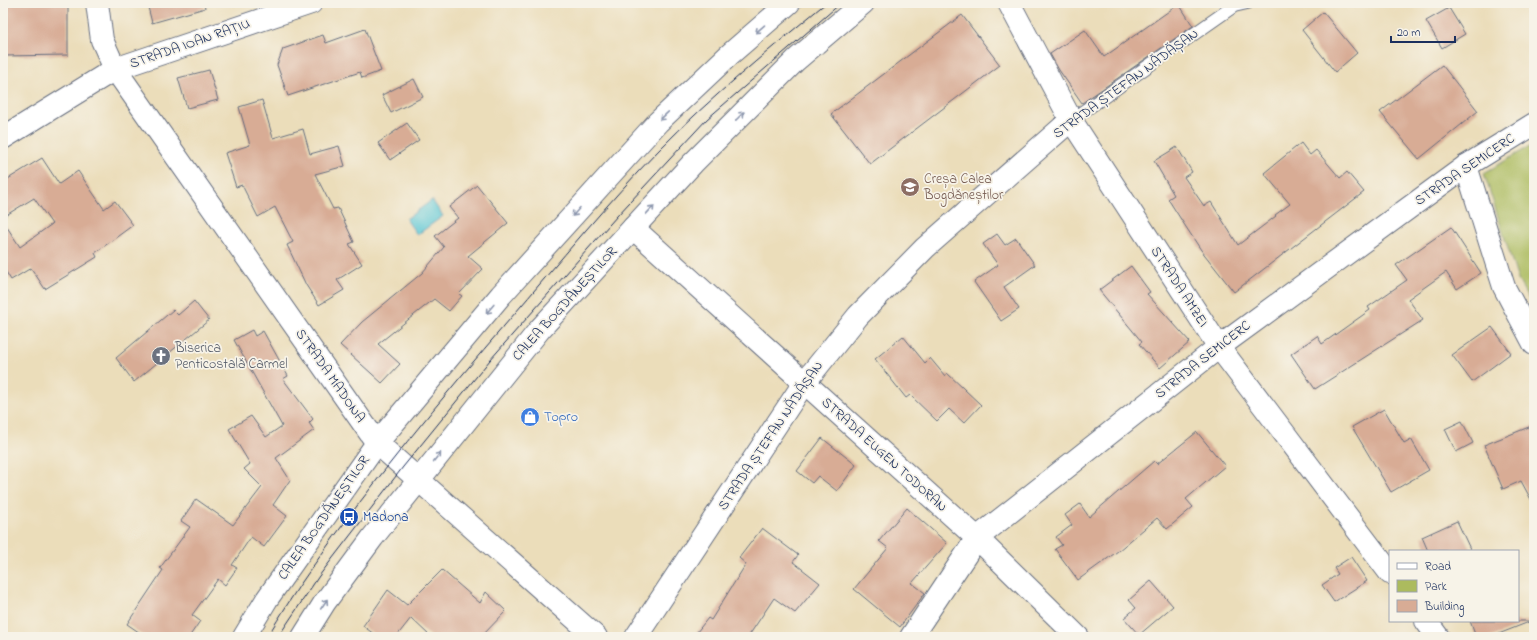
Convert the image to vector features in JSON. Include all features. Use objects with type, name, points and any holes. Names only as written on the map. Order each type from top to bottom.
[{"type":"street","name":"STRADA MADONA","points":[[97,3],[102,40],[116,69],[377,443],[418,481],[596,637]]},
{"type":"street","name":"STRADA IOAN RAȚIU","points":[[3,138],[116,69],[311,3]]},
{"type":"street","name":"CALEA BOGDĂNEȘTILOR","points":[[244,637],[272,593],[377,443],[501,295],[658,122],[729,55],[789,3]]},
{"type":"street","name":"CALEA BOGDĂNEȘTILOR","points":[[303,637],[325,602],[373,536],[540,329],[693,163],[796,60],[863,3]]},
{"type":"street","name":"STRADA AMZEI","points":[[1009,3],[1071,120],[1219,347],[1389,572]]},
{"type":"street","name":"STRADA ȘTEFAN NĂDĂȘAN","points":[[636,637],[804,383],[858,316],[925,248],[1071,120]]},
{"type":"street","name":"STRADA SEMICERC","points":[[910,637],[976,538],[1219,347],[1466,166],[1534,124]]},
{"type":"street","points":[[1466,166],[1504,287],[1534,344]]},
{"type":"street","name":"STRADA EUGEN TODORAN","points":[[633,228],[976,538],[1078,637]]},
{"type":"street","points":[[1427,622],[1438,637]]},
{"type":"lane","name":"STRADA ȘTEFAN NĂDĂȘAN","points":[[1071,120],[1234,6],[1247,3]]},
{"type":"green space","points":[[1534,144],[1534,308],[1518,280],[1484,173]]},
{"type":"water","points":[[432,200],[443,216],[417,235],[406,219]]},
{"type":"building","points":[[3,3],[68,3],[68,55],[3,56]]},
{"type":"building","points":[[147,3],[204,3],[205,8],[152,23]]},
{"type":"building","points":[[1179,4],[1193,26],[1082,103],[1059,70],[1050,54],[1085,30],[1104,57]]},
{"type":"building","points":[[1449,8],[1465,34],[1442,48],[1426,21]]},
{"type":"building","points":[[1323,12],[1357,53],[1335,72],[1302,30]]},
{"type":"building","points":[[962,15],[1000,65],[870,164],[831,114]]},
{"type":"building","points":[[365,29],[381,71],[362,78],[360,72],[288,96],[277,65],[283,49],[323,35],[326,43]]},
{"type":"building","points":[[1442,65],[1478,111],[1419,159],[1380,112]]},
{"type":"building","points":[[209,70],[218,100],[187,108],[178,78]]},
{"type":"building","points":[[414,79],[423,97],[391,113],[382,95]]},
{"type":"building","points":[[262,100],[273,138],[303,129],[310,154],[339,146],[345,166],[315,174],[333,209],[338,208],[354,242],[349,244],[362,264],[337,280],[344,290],[319,305],[306,285],[287,245],[293,242],[275,207],[258,217],[242,185],[236,187],[225,153],[250,145],[239,107]]},
{"type":"building","points":[[407,123],[419,140],[390,160],[378,143]]},
{"type":"building","points":[[1301,143],[1310,155],[1316,150],[1340,178],[1347,172],[1364,192],[1234,292],[1201,250],[1168,199],[1174,195],[1154,161],[1177,147],[1192,172],[1184,177],[1204,206],[1211,202],[1238,245],[1290,204],[1264,173]]},
{"type":"building","points":[[42,158],[59,184],[78,171],[104,209],[115,201],[133,225],[95,253],[97,257],[45,289],[31,268],[11,280],[3,267],[3,221],[20,247],[52,224],[34,198],[3,217],[3,182]]},
{"type":"building","points":[[477,185],[508,223],[468,256],[483,269],[459,294],[462,296],[449,311],[434,299],[378,344],[400,364],[382,383],[340,345],[362,322],[422,273],[444,247],[435,236],[458,218],[449,207]]},
{"type":"building","points":[[1451,227],[1481,273],[1457,289],[1446,272],[1408,299],[1423,320],[1315,389],[1291,354],[1317,336],[1322,344],[1370,310],[1368,307],[1407,280],[1396,265]]},
{"type":"building","points":[[997,234],[1005,245],[1016,238],[1035,265],[1004,287],[1019,309],[1001,321],[974,282],[998,265],[983,244]]},
{"type":"building","points":[[1131,266],[1150,292],[1147,294],[1190,342],[1160,368],[1139,344],[1142,342],[1099,290]]},
{"type":"building","points":[[194,301],[209,320],[134,382],[116,358],[173,310],[178,315]]},
{"type":"building","points":[[1492,327],[1511,353],[1472,382],[1452,355]]},
{"type":"building","points":[[252,330],[255,336],[263,331],[288,376],[283,379],[313,419],[309,423],[314,430],[276,458],[290,480],[273,505],[287,516],[264,547],[251,537],[232,565],[237,568],[225,585],[218,579],[192,615],[200,621],[189,637],[146,637],[127,624],[163,570],[160,568],[190,527],[181,521],[196,499],[233,525],[262,487],[244,469],[250,464],[229,429],[251,416],[266,437],[282,426],[234,340]]},
{"type":"building","points":[[903,336],[925,363],[930,358],[945,376],[947,373],[981,405],[964,423],[949,409],[937,421],[910,395],[906,398],[875,359]]},
{"type":"building","points":[[1384,409],[1404,443],[1411,439],[1429,470],[1391,492],[1352,427]]},
{"type":"building","points":[[1462,421],[1473,443],[1456,452],[1445,429]]},
{"type":"building","points":[[1534,425],[1534,505],[1521,481],[1503,489],[1484,445]]},
{"type":"building","points":[[1197,432],[1225,466],[1186,499],[1193,507],[1167,529],[1157,518],[1118,551],[1078,580],[1055,549],[1062,545],[1056,537],[1072,525],[1065,515],[1080,504],[1089,517],[1154,461],[1157,464]]},
{"type":"building","points":[[822,438],[856,465],[837,491],[818,476],[812,483],[797,471]]},
{"type":"building","points":[[907,508],[947,543],[912,583],[925,593],[900,627],[854,589],[888,548],[879,541]]},
{"type":"building","points":[[1457,521],[1471,550],[1428,550],[1422,537]]},
{"type":"building","points":[[762,528],[798,555],[793,562],[820,583],[795,613],[774,598],[748,637],[693,637],[708,618],[711,620],[746,564],[739,558]]},
{"type":"building","points":[[1351,557],[1367,581],[1334,602],[1322,585],[1338,574],[1334,568]]},
{"type":"building","points":[[442,570],[480,603],[486,592],[506,611],[481,637],[431,637],[411,618],[396,637],[378,637],[363,626],[388,590],[407,605]]},
{"type":"building","points":[[1151,581],[1173,606],[1139,635],[1124,618],[1136,608],[1129,600]]},
{"type":"building","points":[[1470,622],[1529,622],[1491,637],[1476,637]]},
{"type":"tram line","points":[[267,637],[305,577],[382,473],[458,380],[602,212],[659,150],[699,111],[826,3]]},
{"type":"tram line","points":[[278,637],[319,576],[403,467],[490,360],[617,216],[707,119],[841,3]]},
{"type":"place","name":"Creșa Calea Bogdăneștilor","points":[[910,187]]},
{"type":"place","name":"Biserica Penticostală Carmel","points":[[161,356]]},
{"type":"place","name":"Topro","points":[[530,417]]},
{"type":"place","name":"Madona","points":[[349,517]]}]
